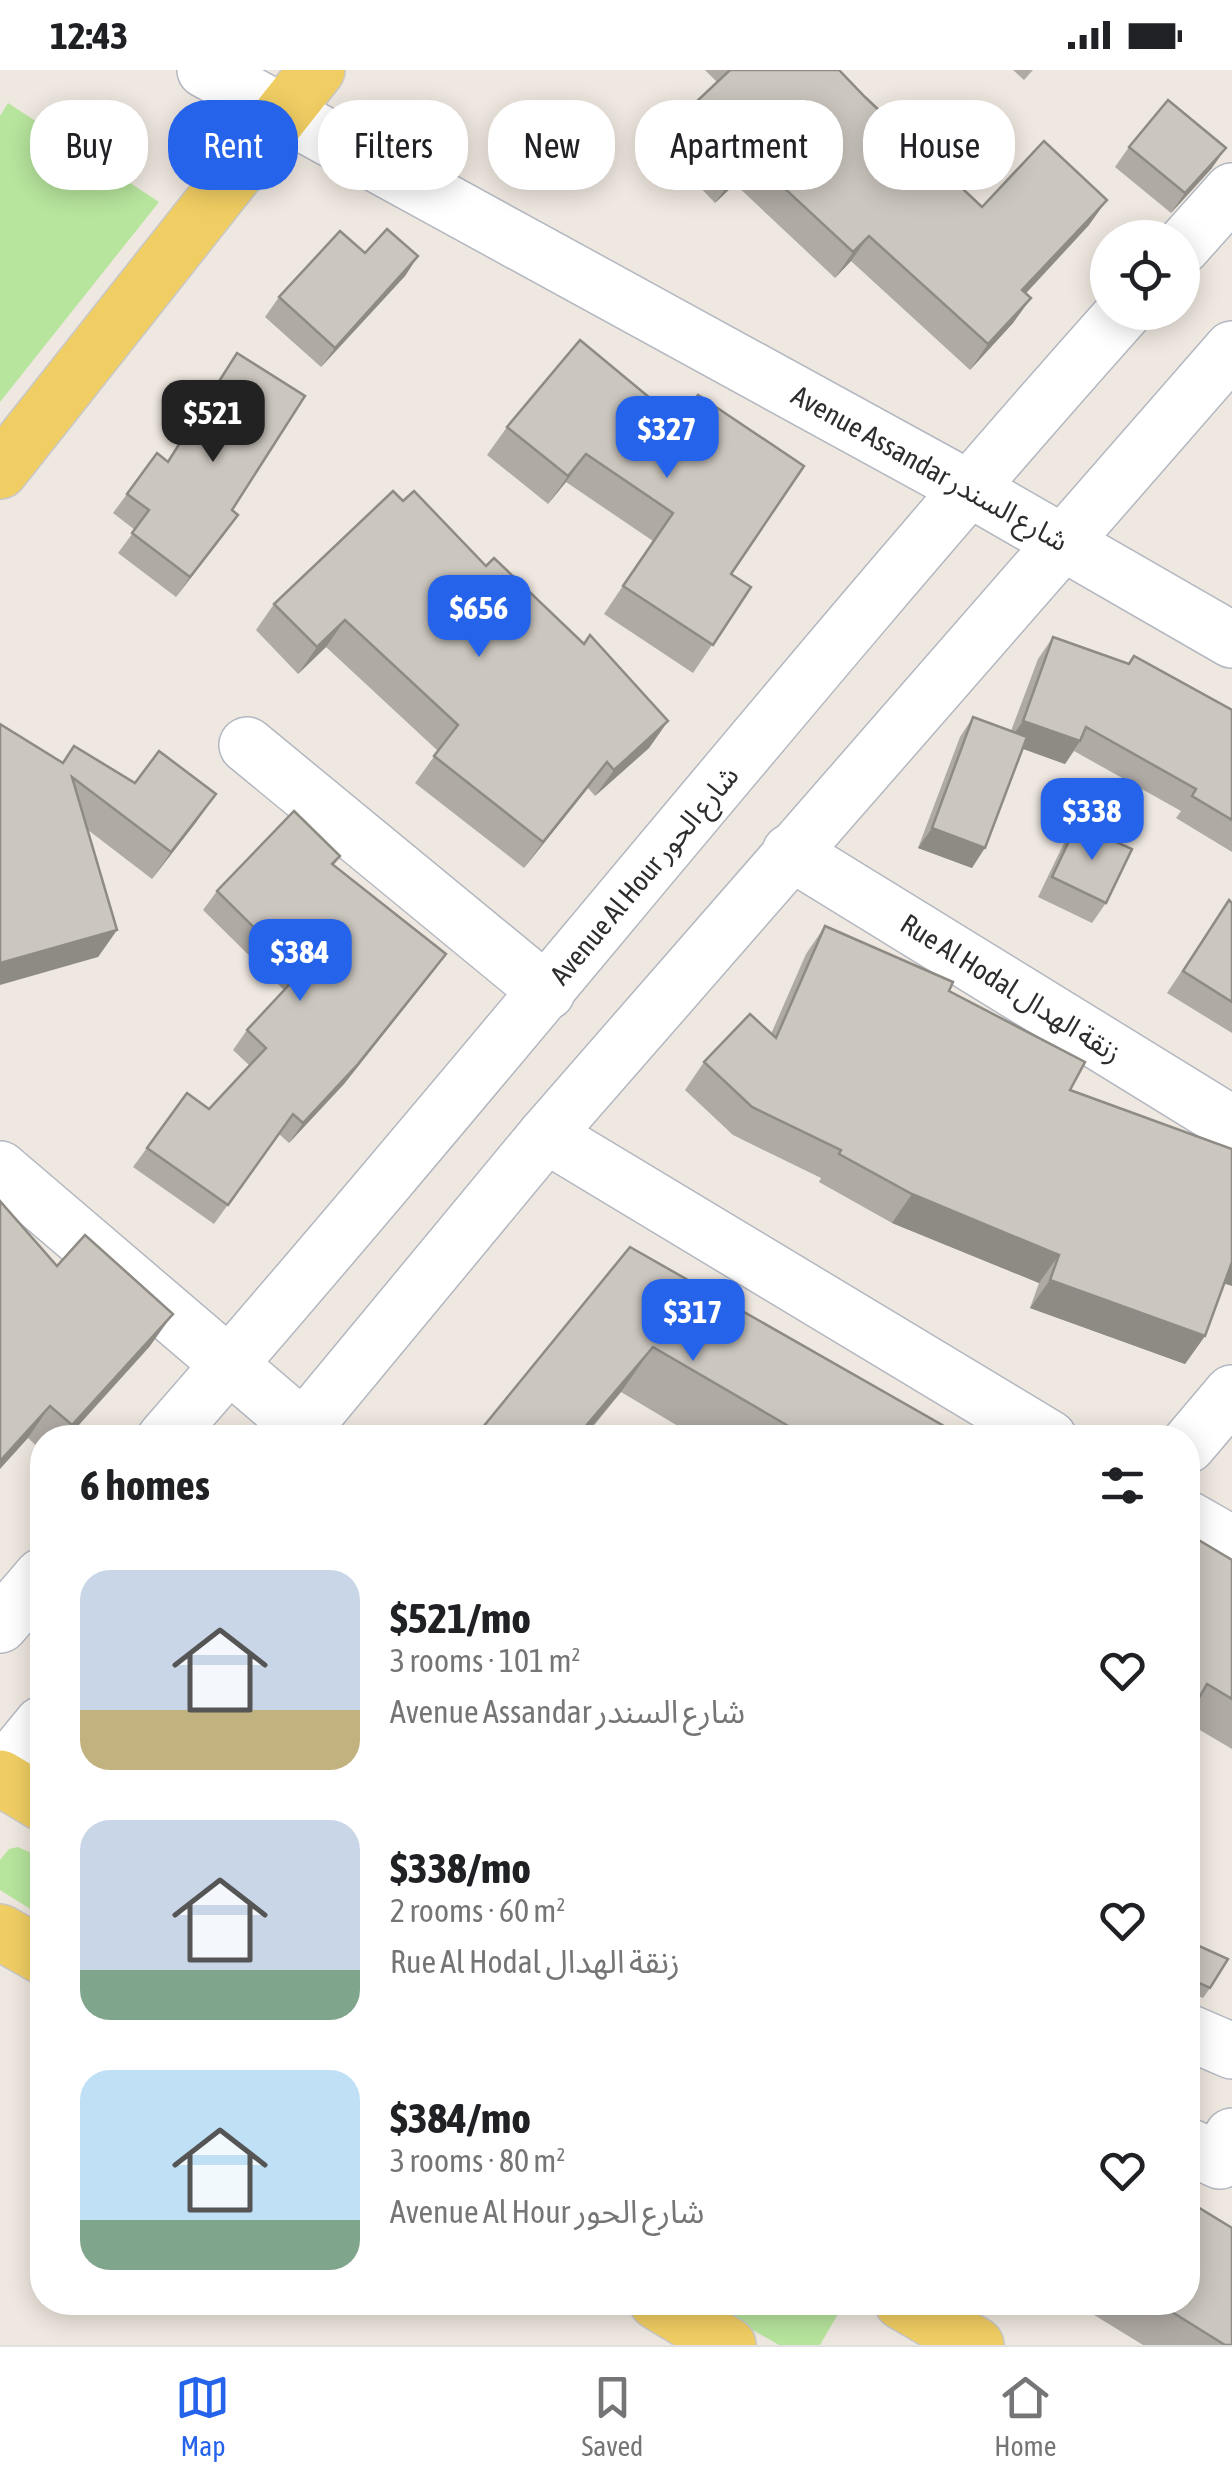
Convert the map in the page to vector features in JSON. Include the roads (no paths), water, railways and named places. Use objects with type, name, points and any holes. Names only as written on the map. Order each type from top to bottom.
[{"type":"main road","points":[[294,100],[317,70]]},
{"type":"main road","points":[[0,471],[223,190]]},
{"type":"main road","points":[[0,1777],[30,1796]]},
{"type":"main road","points":[[0,1932],[30,1949]]},
{"type":"main road","points":[[924,2315],[976,2345]]},
{"type":"street","name":"Avenue Assandar شارع السندر","points":[[205,70],[256,100]]},
{"type":"street","name":"Avenue Assandar شارع السندر","points":[[298,124],[968,488],[1232,640]]},
{"type":"street","points":[[1200,227],[1232,191]]},
{"type":"street","name":"Avenue Al Hour شارع الحور","points":[[176,1425],[547,992],[968,488],[1108,330]]},
{"type":"street","points":[[312,1425],[546,1136],[1232,348]]},
{"type":"street","points":[[248,744],[547,992]]},
{"type":"street","name":"Rue Al Hodal زنقة الهدال","points":[[790,852],[1232,1124]]},
{"type":"street","points":[[546,1136],[1028,1425]]},
{"type":"street","points":[[0,1168],[295,1425]]},
{"type":"street","points":[[1200,1431],[1232,1393]]},
{"type":"street","points":[[1200,1526],[1232,1544]]},
{"type":"street","points":[[0,1625],[30,1590]]},
{"type":"street","points":[[0,1777],[30,1739]]},
{"type":"street","points":[[1200,2037],[1232,2051]]},
{"type":"street","points":[[1200,2152],[1220,2161],[1232,2136]]}]
